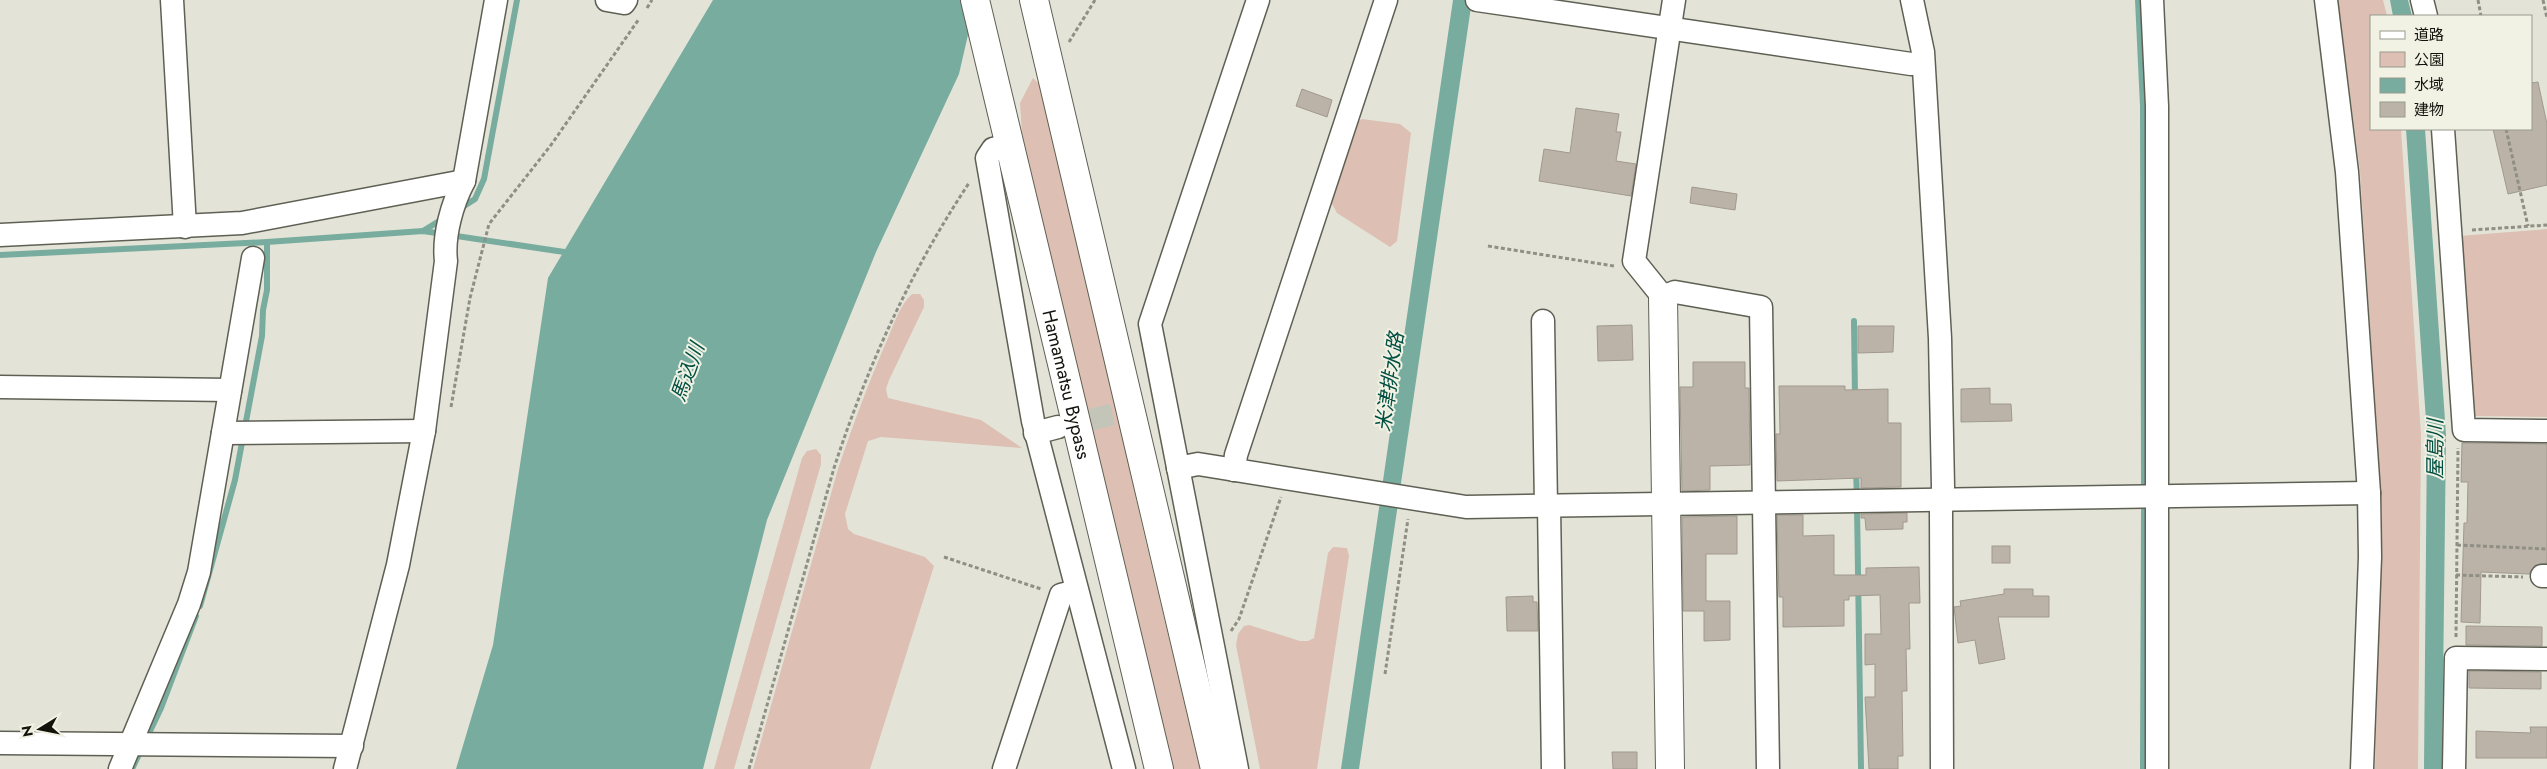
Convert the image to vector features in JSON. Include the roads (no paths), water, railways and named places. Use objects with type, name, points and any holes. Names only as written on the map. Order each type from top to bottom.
[{"type":"main road","name":"Hamamatsu Bypass","points":[[975,0],[1000,141],[1159,769]]},
{"type":"main road","points":[[1034,0],[1057,51],[1214,769]]},
{"type":"main road","points":[[1663,297],[1670,769]]},
{"type":"street","points":[[172,0],[185,227]]},
{"type":"street","points":[[345,769],[398,565],[424,431],[446,261],[444,248],[460,189],[496,0]]},
{"type":"street","points":[[608,0],[624,3],[626,0]]},
{"type":"street","points":[[1237,769],[1150,324],[1258,0]]},
{"type":"street","points":[[1234,470],[1236,455],[1386,0]]},
{"type":"street","points":[[1478,0],[1911,64],[1924,63]]},
{"type":"street","points":[[1674,0],[1634,261],[1663,297],[1676,292],[1761,307],[1768,769]]},
{"type":"street","points":[[1912,0],[1924,63],[1940,338],[1942,769]]},
{"type":"street","points":[[2152,0],[2157,106],[2157,769]]},
{"type":"street","points":[[2326,0],[2347,172],[2369,493],[2370,556],[2362,769]]},
{"type":"street","points":[[2422,0],[2426,15]]},
{"type":"street","points":[[2443,130],[2464,430],[2547,431]]},
{"type":"street","points":[[1000,141],[1035,432],[1069,593],[1124,769]]},
{"type":"street","points":[[0,235],[185,227],[242,222],[460,189]]},
{"type":"street","points":[[120,769],[189,604],[199,572],[253,258]]},
{"type":"street","points":[[1543,321],[1554,769]]},
{"type":"street","points":[[0,387],[230,390]]},
{"type":"street","points":[[1144,407],[1165,402]]},
{"type":"street","points":[[1035,432],[1058,427]]},
{"type":"street","points":[[223,433],[424,431]]},
{"type":"street","points":[[1178,468],[1198,464],[1466,507],[2369,493]]},
{"type":"street","points":[[1004,769],[1069,593]]},
{"type":"street","points":[[2454,769],[2456,658],[2547,659]]},
{"type":"street","points":[[0,743],[352,746]]},
{"type":"water","name":"馬込川","points":[[713,0],[976,0],[959,74],[876,252],[767,520],[703,769],[456,769],[493,645],[548,278]]},
{"type":"water","points":[[1453,0],[1472,0],[1359,769],[1341,769]]},
{"type":"water","points":[[2390,0],[2408,0],[2412,15],[2393,15]]},
{"type":"water","name":"屋島川","points":[[2406,130],[2425,130],[2446,435],[2442,769],[2424,769],[2427,435]]},
{"type":"waterway","points":[[461,208],[475,199],[484,179],[517,0]]},
{"type":"waterway","points":[[2138,0],[2143,106],[2144,484]]},
{"type":"waterway","points":[[423,231],[444,218]]},
{"type":"waterway","points":[[0,255],[267,242],[423,231],[571,253]]},
{"type":"waterway","points":[[200,606],[235,480],[262,336],[263,310],[267,290],[267,242]]},
{"type":"waterway","points":[[1854,321],[1855,397]]},
{"type":"waterway","points":[[1856,472],[1857,497]]},
{"type":"waterway","points":[[1857,506],[1861,769]]},
{"type":"waterway","points":[[2143,769],[2144,509]]},
{"type":"waterway","points":[[132,769],[161,708],[196,616]]},
{"type":"tunnel","points":[[1059,427],[1144,407]]},
{"type":"water label","name":"米津排水路","points":[[1390,382]]}]
